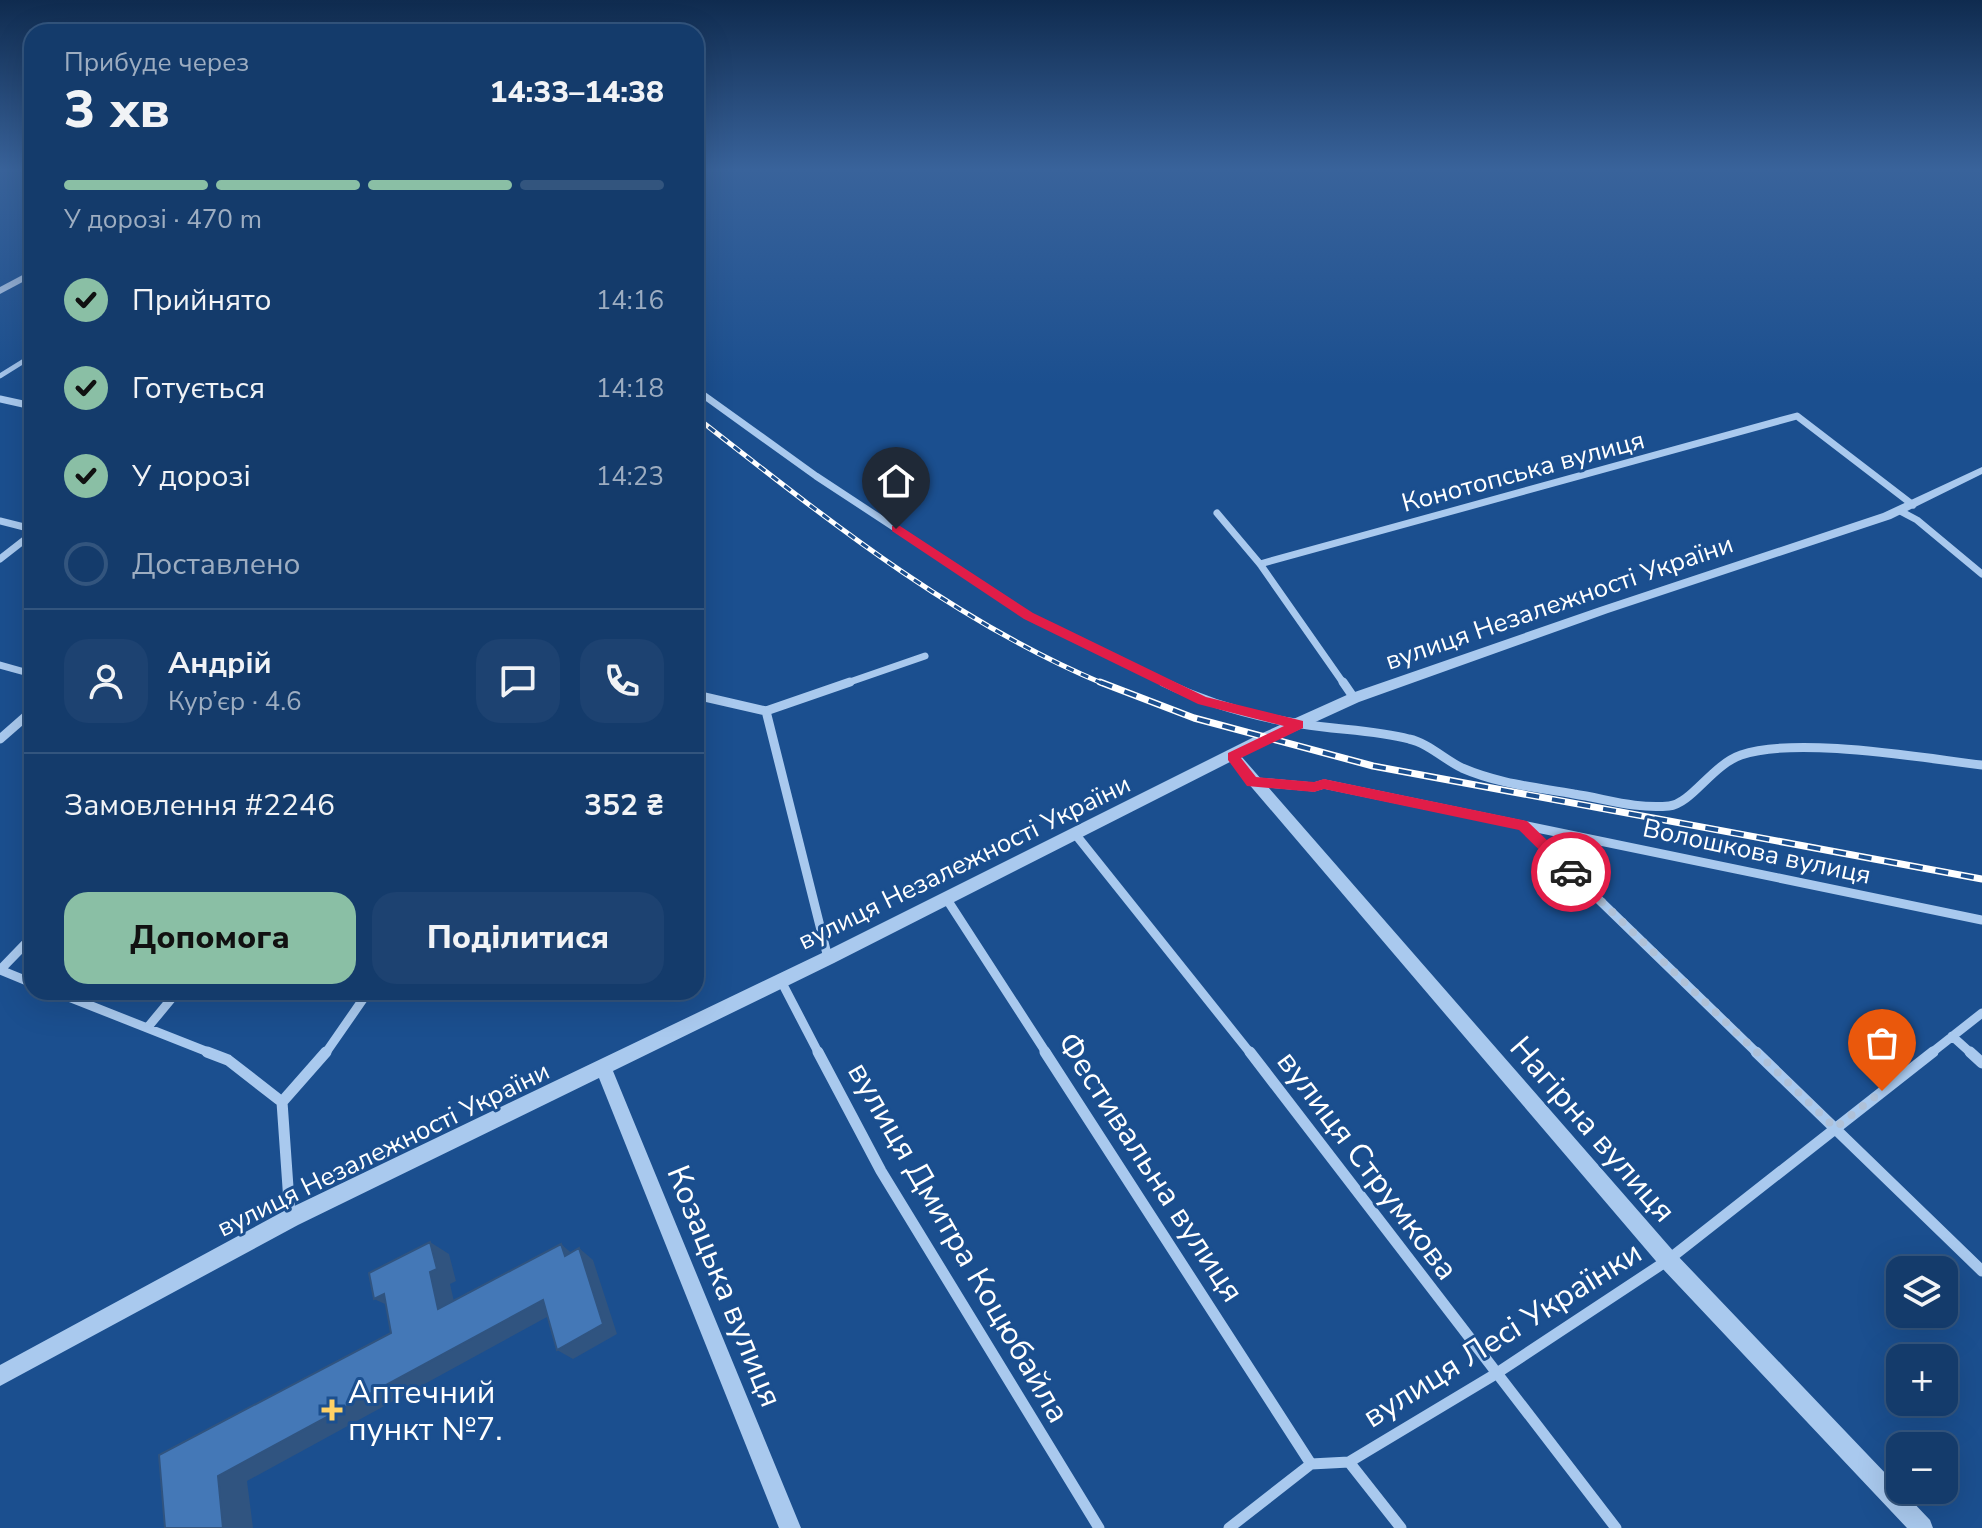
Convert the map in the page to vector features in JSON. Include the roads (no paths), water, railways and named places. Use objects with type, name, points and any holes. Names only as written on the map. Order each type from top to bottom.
[{"type":"main road","points":[[0,291],[24,278]]},
{"type":"street","points":[[0,376],[24,363]]},
{"type":"street","points":[[704,396],[816,476],[1029,616],[1202,701],[1299,724],[1412,739],[1461,767],[1505,784],[1576,794],[1627,807],[1673,806],[1685,800],[1719,765],[1744,754],[1798,749],[1868,752],[1982,765]]},
{"type":"street","points":[[0,399],[24,404]]},
{"type":"street","name":"Конотопська вулиця","points":[[1260,564],[1797,416],[1907,508]]},
{"type":"street","name":"вулиця Незалежності України","points":[[0,1376],[291,1218],[780,978],[828,958],[1354,698],[1907,508],[1979,475]]},
{"type":"street","points":[[1907,508],[1917,520],[1982,574]]},
{"type":"street","points":[[1217,513],[1260,564],[1354,698]]},
{"type":"street","points":[[0,521],[24,528]]},
{"type":"street","points":[[0,559],[24,538]]},
{"type":"street","points":[[704,697],[766,711],[925,656]]},
{"type":"street","points":[[0,665],[24,672]]},
{"type":"street","points":[[766,711],[828,958]]},
{"type":"street","points":[[0,739],[24,718]]},
{"type":"street","name":"Нагірна вулиця","points":[[1233,756],[1252,782],[1668,1260],[1922,1528]]},
{"type":"street","name":"Волошкова вулиця","points":[[1252,782],[1314,787],[1324,784],[1982,920]]},
{"type":"street","points":[[1523,825],[1982,1271]]},
{"type":"street","name":"вулиця Струмкова","points":[[1076,835],[1144,916],[1494,1375],[1616,1528]]},
{"type":"street","name":"Фестивальна вулиця","points":[[946,898],[1311,1464]]},
{"type":"street","points":[[24,945],[0,970],[24,980]]},
{"type":"street","name":"вулиця Дмитра Коцюбайла","points":[[780,978],[881,1171],[1099,1528]]},
{"type":"street","points":[[77,1000],[228,1060],[282,1102],[291,1218]]},
{"type":"street","points":[[148,1027],[170,1000]]},
{"type":"street","points":[[282,1102],[316,1067],[362,1000]]},
{"type":"street","name":"вулиця Лесі Українки","points":[[1311,1464],[1349,1462],[1494,1375],[1668,1260],[1982,1013]]},
{"type":"street","points":[[1952,1036],[1982,1063]]},
{"type":"street","name":"Козацька вулиця","points":[[603,1067],[790,1528]]},
{"type":"street","points":[[1349,1462],[1401,1528]]},
{"type":"street","points":[[1229,1528],[1311,1464]]},
{"type":"railway","points":[[704,423],[842,529],[942,598],[1048,659],[1104,684]]},
{"type":"railway","points":[[1100,682],[1194,718],[1373,766],[1982,879]]},
{"type":"place","name":"Аптечний пункт №7.","points":[[332,1410]]}]
